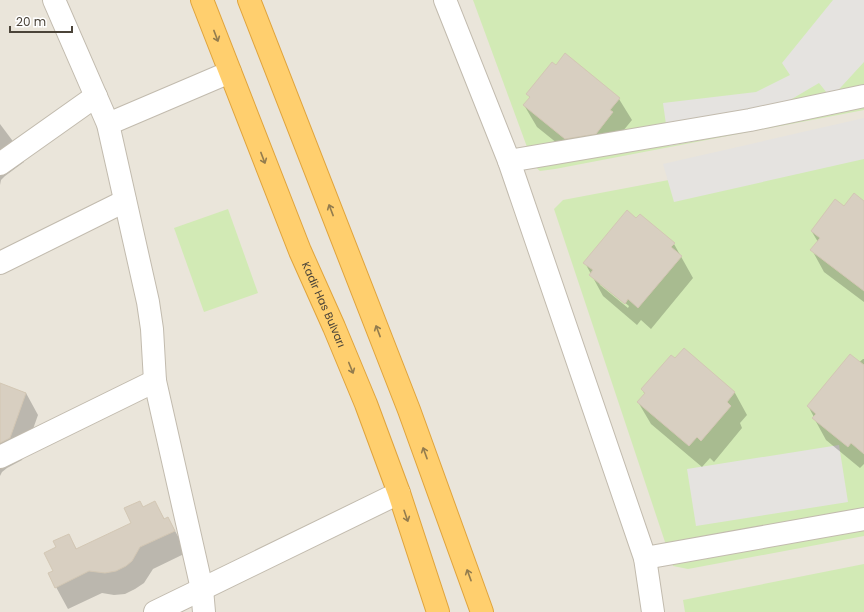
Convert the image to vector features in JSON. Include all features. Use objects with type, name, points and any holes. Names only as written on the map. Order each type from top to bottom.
[{"type":"highway","name":"Kadir Has Bulvarı","points":[[202,0],[300,252],[334,327],[366,404],[399,493],[438,612]]},
{"type":"highway","points":[[249,0],[409,410],[482,612]]},
{"type":"street","points":[[54,0],[108,124],[148,302],[152,329],[155,381],[202,589],[204,612]]},
{"type":"street","points":[[445,0],[509,161],[645,558],[653,612]]},
{"type":"street","points":[[108,124],[230,72]]},
{"type":"street","points":[[0,164],[96,96]]},
{"type":"street","points":[[509,161],[750,120],[864,96]]},
{"type":"street","points":[[0,263],[125,201]]},
{"type":"street","points":[[0,457],[155,381]]},
{"type":"street","points":[[155,612],[399,493]]},
{"type":"street","points":[[645,558],[864,519]]},
{"type":"shaded area","points":[[0,0],[864,0],[864,612],[0,612]]},
{"type":"shaded area","points":[[833,0],[864,0],[864,62],[831,98],[819,83],[785,103],[785,124],[669,146],[663,103],[756,92],[790,75],[782,63]]},
{"type":"shaded area","points":[[864,118],[864,159],[674,202],[663,164]]},
{"type":"shaded area","points":[[839,445],[848,502],[696,526],[687,469]]},
{"type":"green space","points":[[473,0],[864,0],[864,110],[540,171],[534,166]]},
{"type":"green space","points":[[864,143],[864,536],[688,569],[673,566],[554,209],[563,200]]},
{"type":"green space","points":[[228,209],[258,293],[204,312],[174,228]]},
{"type":"green space","points":[[864,564],[864,612],[685,612],[683,600]]},
{"type":"building","points":[[565,53],[620,98],[610,110],[613,112],[596,134],[565,139],[523,105],[530,97],[526,94],[552,62],[556,65]]},
{"type":"building","points":[[854,193],[864,201],[864,291],[810,250],[820,238],[811,231],[835,199],[844,206]]},
{"type":"building","points":[[627,210],[636,218],[640,214],[675,243],[671,247],[682,256],[638,308],[628,299],[625,304],[589,275],[593,270],[583,263]]},
{"type":"building","points":[[684,348],[735,392],[727,402],[731,406],[701,441],[697,437],[689,446],[637,402],[645,393],[641,389],[671,355],[675,358]]},
{"type":"building","points":[[850,354],[864,365],[864,454],[851,443],[848,447],[812,418],[816,414],[807,406]]},
{"type":"building","points":[[0,383],[26,393],[10,438],[0,443]]},
{"type":"building","points":[[140,501],[143,507],[155,501],[164,519],[168,517],[175,531],[140,547],[132,561],[116,571],[105,573],[89,571],[55,588],[48,573],[53,571],[44,553],[56,547],[53,541],[69,534],[76,549],[131,523],[124,508]]}]
